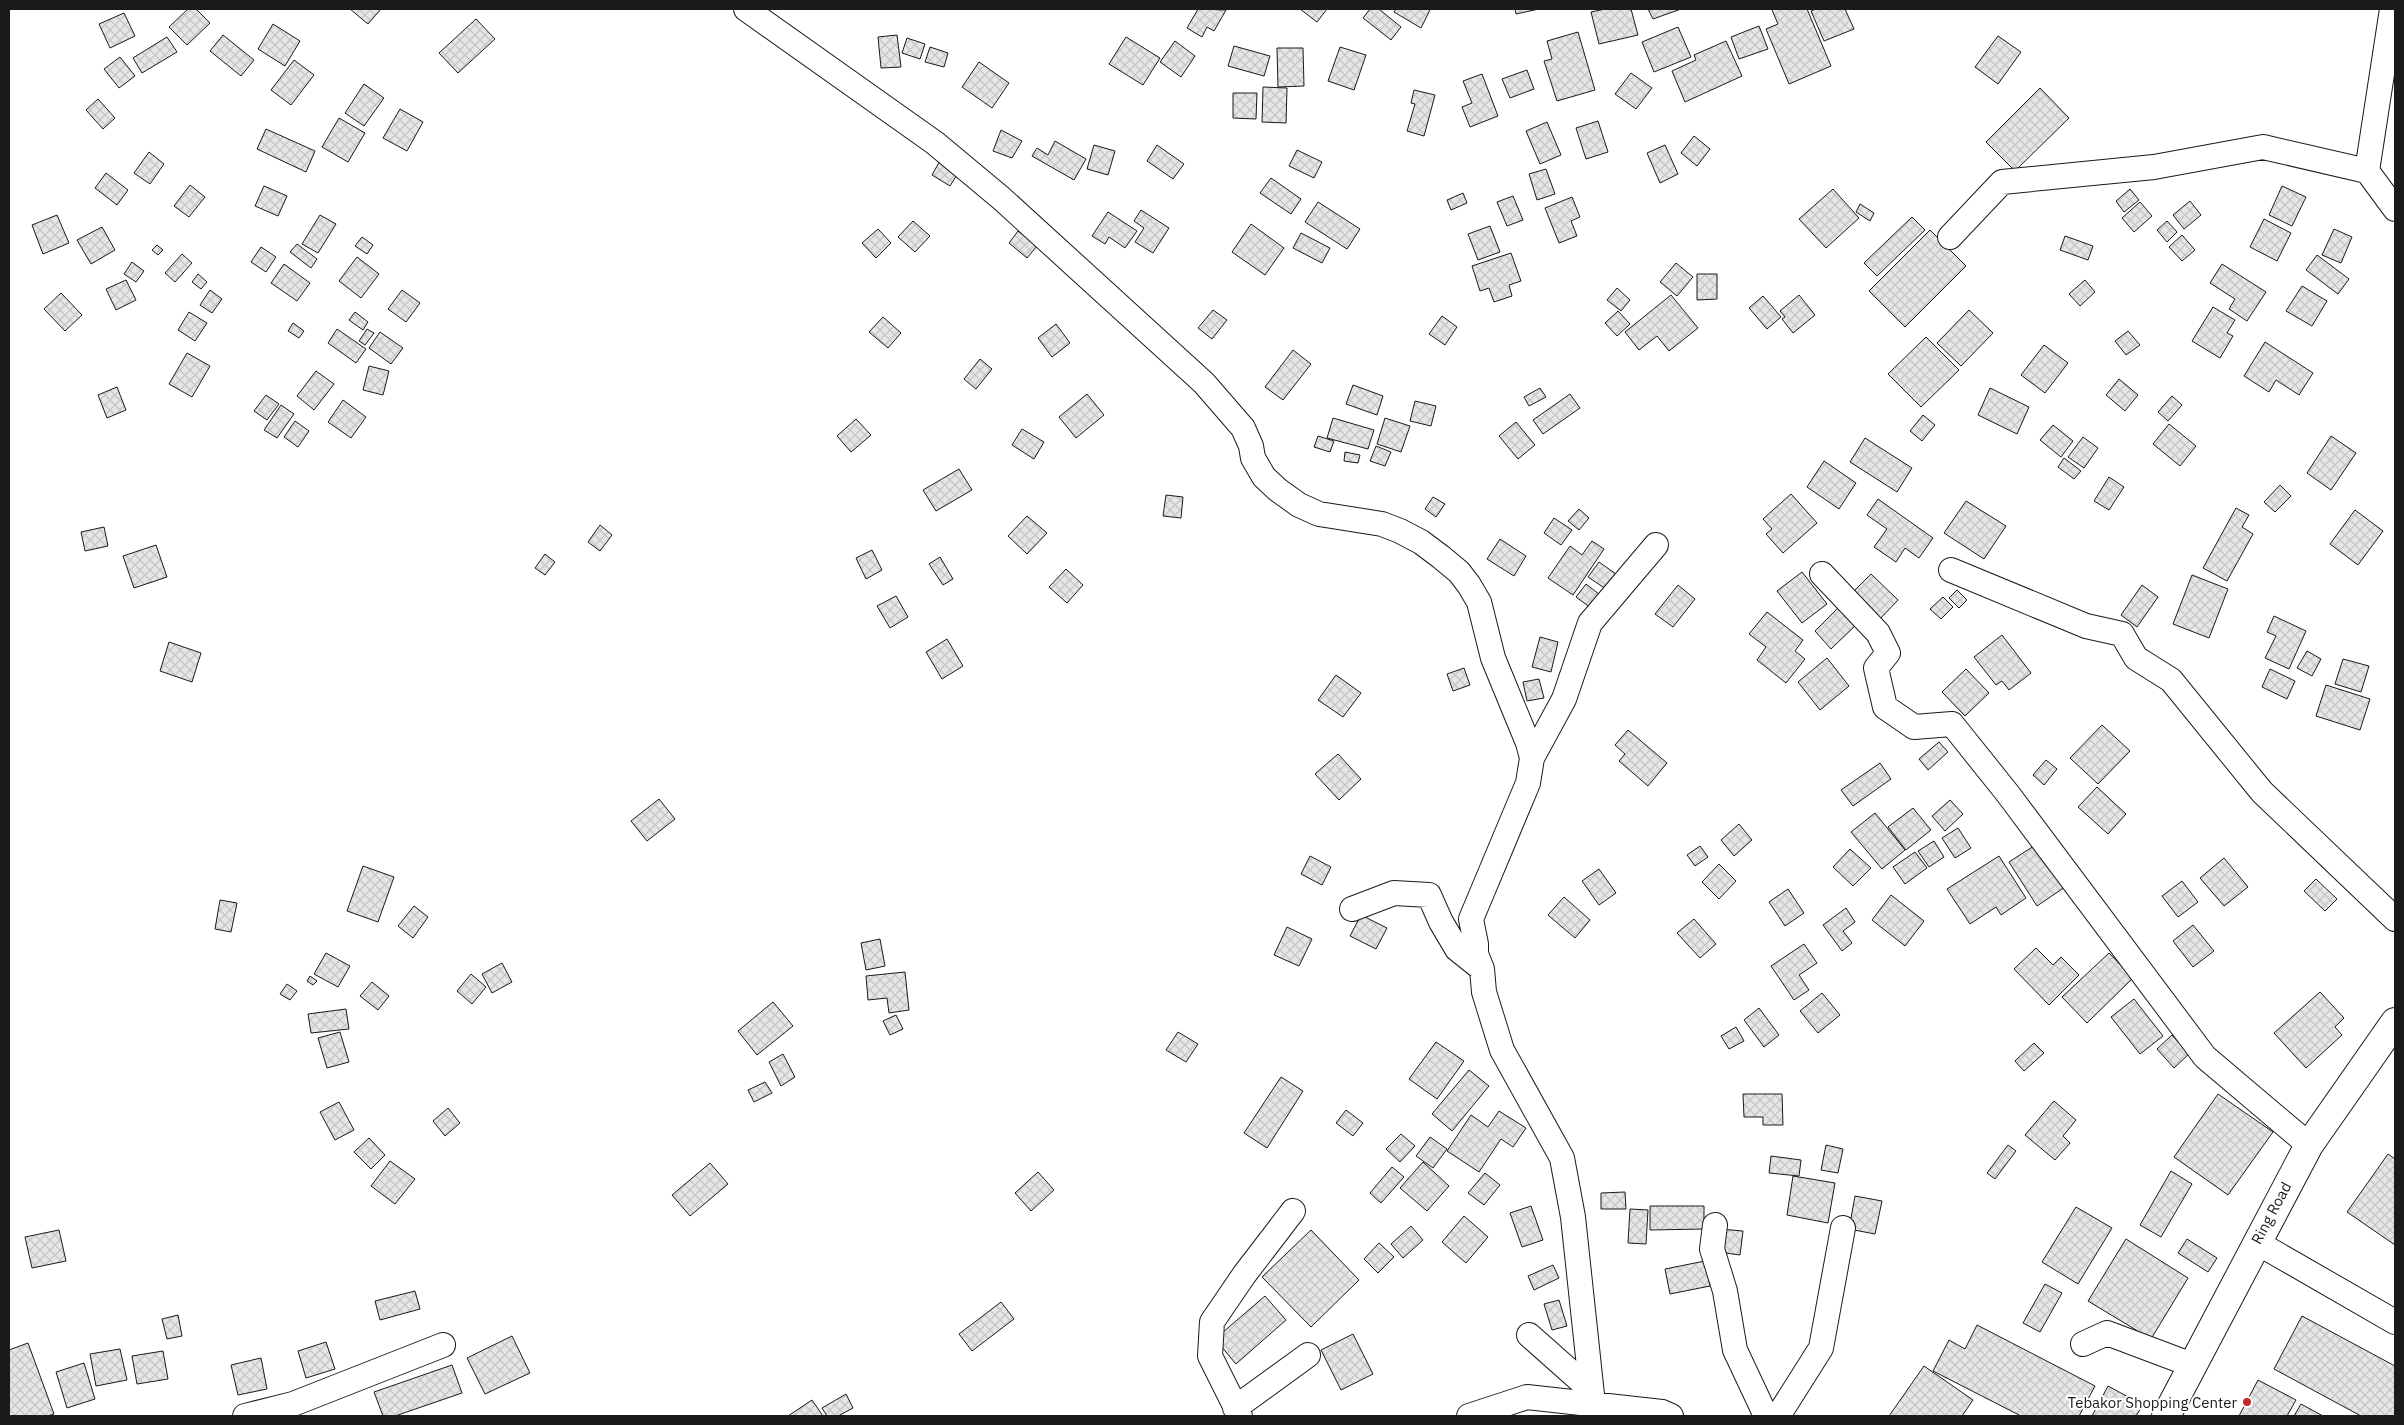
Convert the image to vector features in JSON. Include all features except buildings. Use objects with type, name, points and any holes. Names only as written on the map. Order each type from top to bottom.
[{"type":"main road","name":"Ring Road","points":[[2166,1416],[2309,1144],[2395,1022]]},
{"type":"street","points":[[746,9],[935,143],[977,177],[1204,383],[1243,428],[1251,446],[1253,458],[1264,477],[1278,490],[1298,505],[1319,514],[1382,524],[1400,531],[1421,542],[1459,572],[1479,602],[1494,658],[1528,743],[1532,758]]},
{"type":"street","points":[[2368,171],[2392,9]]},
{"type":"street","points":[[1950,237],[2002,182],[2154,167],[2263,146],[2368,171],[2395,208]]},
{"type":"street","points":[[1592,1397],[1573,1218],[1562,1158],[1502,1050],[1484,992],[1482,969],[1476,954],[1471,919],[1528,783],[1532,758],[1564,699],[1590,623],[1656,545]]},
{"type":"street","points":[[1951,570],[2086,626],[2122,634],[2136,658],[2171,680],[2262,792],[2395,920]]},
{"type":"street","points":[[1822,574],[1878,633],[1888,653],[1876,668],[1885,706],[1914,727],[1952,724],[2008,794],[2206,1057],[2309,1144]]},
{"type":"street","points":[[1352,909],[1394,893],[1430,895],[1441,922],[1457,948],[1482,969]]},
{"type":"street","points":[[1293,1211],[1244,1275],[1212,1322],[1210,1356],[1238,1412],[1308,1355]]},
{"type":"street","points":[[1715,1224],[1712,1248],[1725,1291],[1735,1350],[1766,1416]]},
{"type":"street","points":[[1778,1416],[1821,1348],[1842,1228]]},
{"type":"street","points":[[2256,1242],[2395,1322]]},
{"type":"street","points":[[2083,1344],[2107,1333],[2192,1365]]},
{"type":"street","points":[[1529,1335],[1592,1397]]},
{"type":"street","points":[[245,1416],[293,1404],[442,1345]]},
{"type":"street","points":[[1469,1416],[1527,1397],[1592,1397],[1662,1412],[1671,1416]]},
{"type":"place","name":"Tebakor Shopping Center","points":[[2247,1402]]}]
